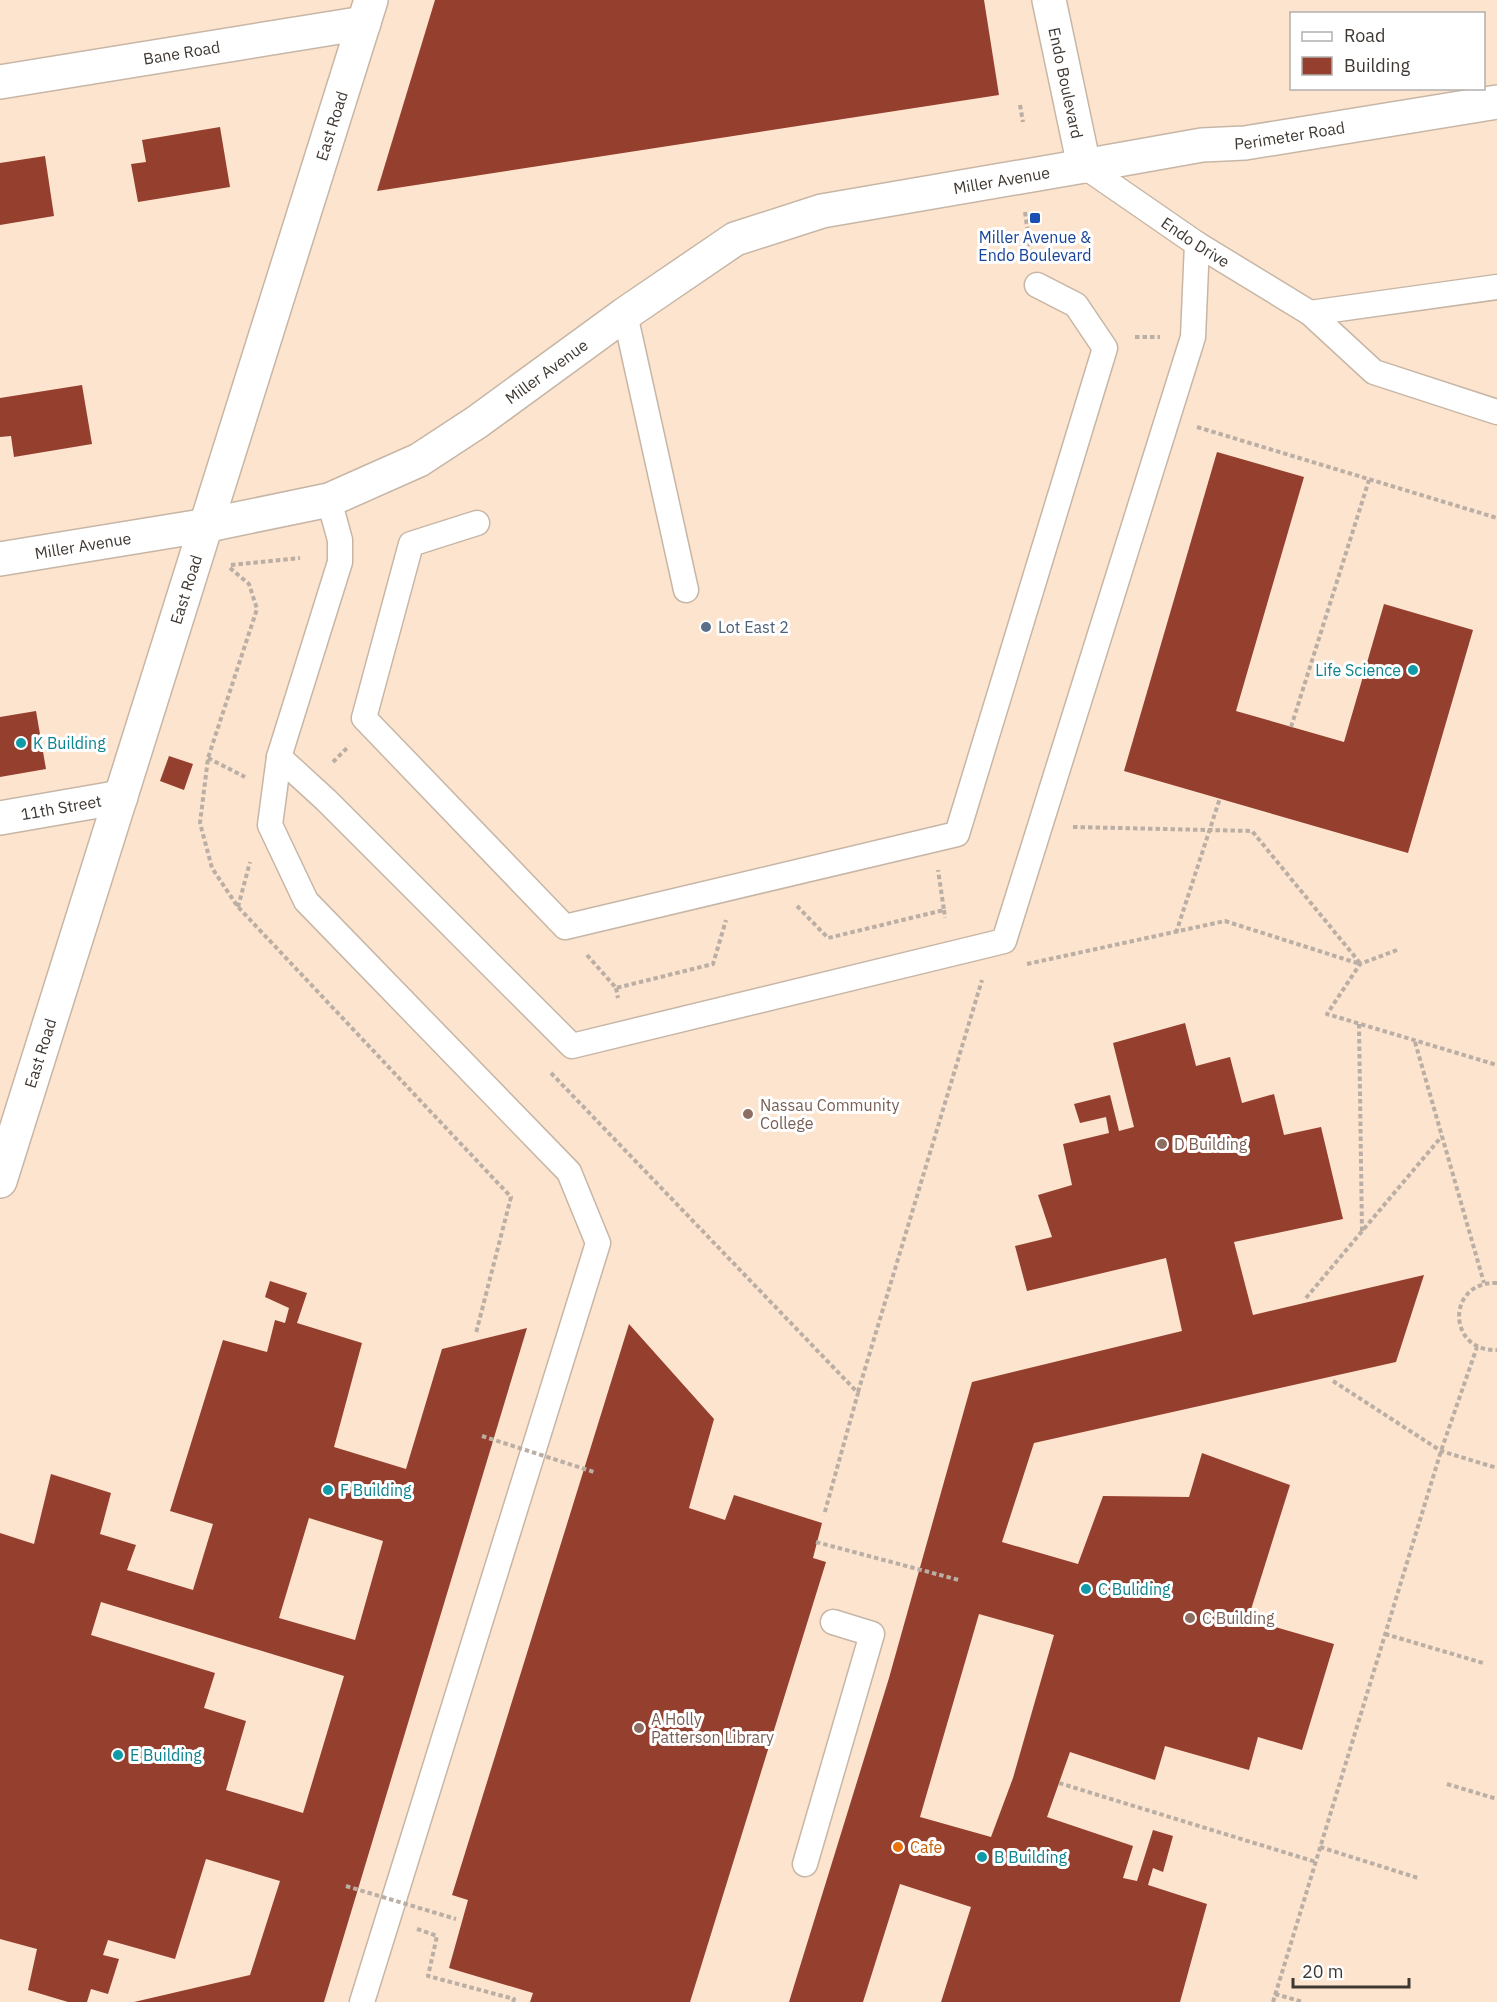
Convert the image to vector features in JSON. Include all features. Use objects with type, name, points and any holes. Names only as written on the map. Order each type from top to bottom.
[{"type":"street","name":"Endo Boulevard","points":[[1048,0],[1084,166]]},
{"type":"street","name":"Bane Road","points":[[0,82],[367,11]]},
{"type":"street","name":"East Road","points":[[0,1181],[208,525],[367,11]]},
{"type":"street","name":"Perimeter Road","points":[[1084,166],[1202,145],[1245,143],[1497,102]]},
{"type":"street","name":"Miller Avenue","points":[[0,559],[208,525],[328,500],[419,460],[477,422],[625,314],[735,239],[822,211],[1084,166]]},
{"type":"street","name":"11th Street","points":[[0,818],[121,797]]},
{"type":"lane","name":"Endo Drive","points":[[1084,166],[1197,244],[1310,313],[1374,372],[1497,412]]},
{"type":"lane","points":[[279,757],[335,808],[572,1046],[1004,941],[1193,337],[1197,244]]},
{"type":"lane","points":[[477,523],[411,544],[364,718],[565,927],[957,834],[1105,348],[1076,305],[1036,285]]},
{"type":"lane","points":[[1310,313],[1497,287]]},
{"type":"lane","points":[[625,314],[686,590]]},
{"type":"lane","points":[[328,500],[340,540],[340,562],[279,757],[270,825],[306,901],[569,1172],[598,1243],[362,2002]]},
{"type":"lane","points":[[805,1864],[872,1634],[833,1622]]},
{"type":"path","points":[[1020,105],[1023,122]]},
{"type":"path","points":[[1024,214],[1036,285]]},
{"type":"path","points":[[1128,338],[1170,338]]},
{"type":"path","points":[[1191,424],[1497,518]]},
{"type":"path","points":[[1291,727],[1369,480]]},
{"type":"path","points":[[227,566],[300,558]]},
{"type":"path","points":[[332,763],[356,740]]},
{"type":"path","points":[[208,758],[246,777]]},
{"type":"path","points":[[1176,933],[1220,798]]},
{"type":"path","points":[[1069,827],[1252,831],[1360,964]]},
{"type":"path","points":[[933,840],[945,918]]},
{"type":"path","points":[[238,907],[252,855]]},
{"type":"path","points":[[792,901],[828,938],[944,909]]},
{"type":"path","points":[[616,988],[713,964],[728,916]]},
{"type":"path","points":[[1022,965],[1225,921],[1360,964]]},
{"type":"path","points":[[580,947],[616,988],[618,998]]},
{"type":"path","points":[[1397,950],[1360,964],[1327,1014],[1497,1065]]},
{"type":"path","points":[[824,1515],[858,1393],[984,974]]},
{"type":"path","points":[[1359,1023],[1362,1231]]},
{"type":"path","points":[[1415,1041],[1484,1283]]},
{"type":"path","points":[[546,1067],[858,1393]]},
{"type":"path","points":[[1306,1298],[1442,1136]]},
{"type":"path","points":[[1497,1282],[1484,1283],[1465,1296],[1459,1307],[1461,1330],[1477,1347],[1497,1350]]},
{"type":"path","points":[[1273,2002],[1441,1451],[1477,1347]]},
{"type":"path","points":[[1333,1381],[1441,1451],[1497,1468]]},
{"type":"path","points":[[482,1436],[594,1472]]},
{"type":"path","points":[[816,1542],[959,1580]]},
{"type":"path","points":[[1385,1634],[1483,1663]]},
{"type":"path","points":[[1059,1784],[1316,1862]]},
{"type":"path","points":[[1447,1784],[1497,1799]]},
{"type":"path","points":[[1320,1847],[1418,1878]]},
{"type":"path","points":[[346,1886],[456,1919]]},
{"type":"path","points":[[387,1919],[437,1936],[428,1976],[514,1999],[513,2002]]},
{"type":"path","points":[[1275,1994],[1303,2002]]},
{"type":"shaded area","name":"Nassau Community College","points":[[0,0],[1497,0],[1497,2002],[0,2002]]},
{"type":"building","points":[[435,0],[984,0],[999,95],[377,191]]},
{"type":"building","points":[[220,127],[230,187],[138,202],[131,164],[146,162],[142,140]]},
{"type":"building","points":[[45,156],[54,216],[0,225],[0,163]]},
{"type":"building","points":[[82,385],[92,444],[14,457],[11,436],[0,437],[0,398]]},
{"type":"building","name":"Life Science","points":[[1217,452],[1304,477],[1236,711],[1344,742],[1384,604],[1473,630],[1408,853],[1124,771]]},
{"type":"building","name":"K Building","points":[[36,711],[46,769],[0,777],[0,717]]},
{"type":"building","points":[[169,756],[193,764],[184,790],[160,781]]},
{"type":"building","points":[[1185,1023],[1196,1066],[1230,1057],[1242,1103],[1274,1094],[1284,1135],[1321,1127],[1343,1219],[1234,1242],[1253,1315],[1424,1275],[1396,1362],[1034,1443],[1002,1542],[1078,1564],[1103,1496],[1189,1497],[1202,1453],[1290,1485],[1248,1619],[1334,1644],[1302,1750],[1258,1737],[1249,1770],[1165,1746],[1155,1780],[1070,1752],[1047,1817],[1133,1846],[1123,1878],[1137,1881],[1153,1830],[1173,1836],[1163,1872],[1153,1868],[1148,1885],[1207,1904],[1180,2002],[941,2002],[971,1907],[900,1884],[863,2002],[789,2002],[889,1678],[972,1382],[1182,1331],[1166,1258],[1027,1291],[1015,1246],[1052,1237],[1038,1195],[1072,1185],[1063,1144],[1109,1133],[1106,1117],[1080,1123],[1074,1104],[1110,1095],[1119,1131],[1134,1127],[1113,1043]],"holes":[[[979,1614],[1054,1635],[1013,1778],[991,1837],[920,1817]]]},
{"type":"building","name":"E Building","points":[[270,1281],[307,1293],[297,1323],[362,1343],[334,1447],[406,1469],[442,1349],[527,1328],[324,2002],[134,2002],[250,1975],[280,1881],[206,1859],[175,1959],[108,1940],[103,1955],[119,1959],[108,1994],[91,1989],[87,2002],[68,2002],[28,1990],[37,1949],[0,1939],[0,1533],[34,1544],[51,1474],[111,1493],[100,1534],[136,1545],[127,1570],[193,1590],[213,1524],[170,1511],[223,1340],[267,1352],[275,1320],[285,1323],[289,1308],[265,1297]],"holes":[[[309,1518],[383,1541],[355,1640],[279,1618]],[[101,1602],[344,1676],[303,1813],[226,1790],[246,1721],[204,1708],[215,1673],[91,1635]]]},
{"type":"building","name":"A Holly Patterson Library","points":[[629,1324],[714,1419],[689,1508],[725,1520],[734,1495],[822,1523],[813,1558],[826,1562],[690,2002],[530,2002],[533,1993],[449,1968],[468,1900],[452,1895]]},
{"type":"place","name":"Miller Avenue & Endo Boulevard","points":[[1035,218]]},
{"type":"place","name":"Lot East 2","points":[[706,627]]},
{"type":"place","name":"Life Science","points":[[1413,670]]},
{"type":"place","name":"K Building","points":[[21,743]]},
{"type":"place","name":"Nassau Community College","points":[[748,1114]]},
{"type":"place","name":"D Building","points":[[1162,1144]]},
{"type":"place","name":"F Building","points":[[328,1490]]},
{"type":"place","name":"C Buliding","points":[[1086,1589]]},
{"type":"place","name":"C Building","points":[[1190,1618]]},
{"type":"place","name":"A Holly Patterson Library","points":[[639,1728]]},
{"type":"place","name":"E Building","points":[[118,1755]]},
{"type":"place","name":"Cafe","points":[[898,1847]]},
{"type":"place","name":"B Building","points":[[982,1857]]}]
